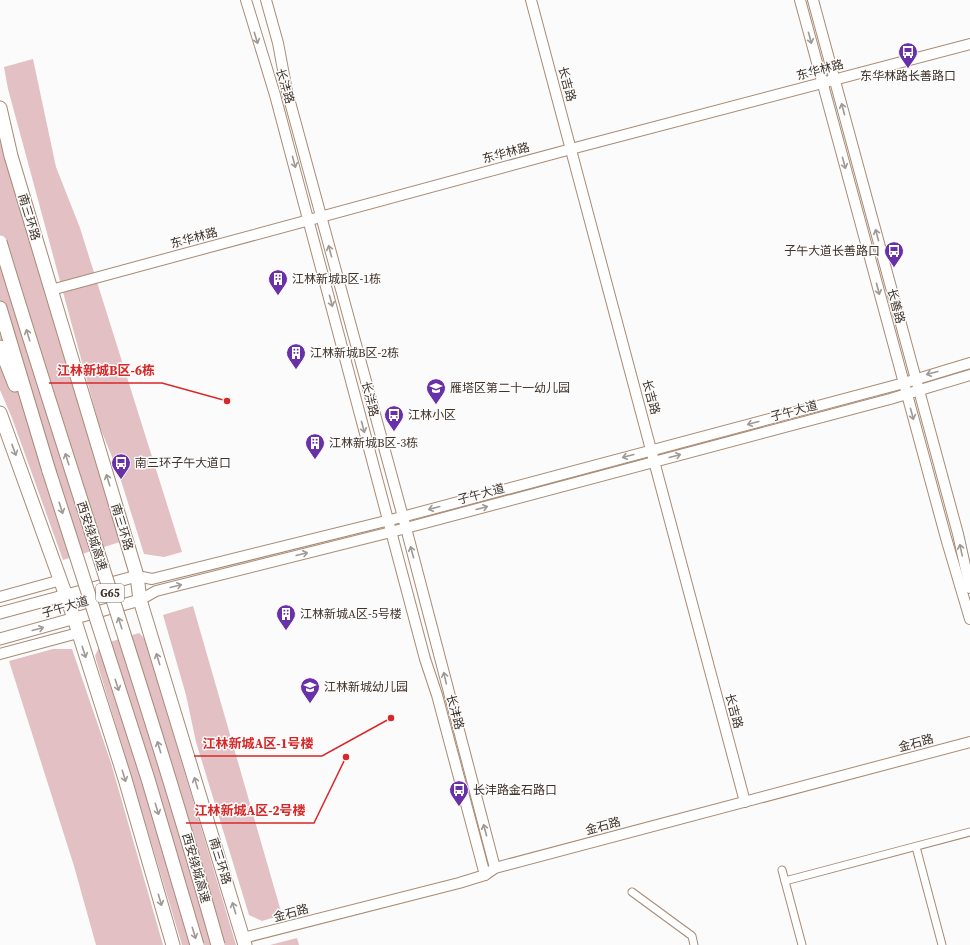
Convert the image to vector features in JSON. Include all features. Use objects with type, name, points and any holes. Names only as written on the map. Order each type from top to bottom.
[{"type":"highway","name":"南三环路","points":[[0,108],[11,156],[50,290],[137,576],[140,600],[244,941]]},
{"type":"highway","name":"西安绕城高速","points":[[0,242],[194,857],[218,945]]},
{"type":"highway","name":"西安绕城高速","points":[[0,308],[49,471],[148,779],[197,945]]},
{"type":"highway","points":[[0,347],[49,471]]},
{"type":"highway","points":[[0,413],[74,618],[125,779],[173,945]]},
{"type":"main road","name":"子午大道","points":[[0,613],[137,576]]},
{"type":"main road","name":"子午大道","points":[[0,639],[140,600]]},
{"type":"street","name":"长沣路","points":[[246,0],[275,94],[391,532],[485,875]]},
{"type":"street","name":"长沣路","points":[[266,0],[278,43],[287,91],[320,217],[406,528],[495,868]]},
{"type":"street","name":"长吉路","points":[[531,0],[745,802]]},
{"type":"street","name":"长善路","points":[[800,0],[946,538],[970,619]]},
{"type":"street","name":"长善路","points":[[813,0],[958,534],[970,588]]},
{"type":"street","name":"东华林路","points":[[50,290],[571,149],[970,44]]},
{"type":"street","name":"子午大道","points":[[137,576],[152,579],[402,517],[904,383],[916,378],[970,363]]},
{"type":"street","name":"子午大道","points":[[140,600],[156,591],[391,532],[907,394],[970,375]]},
{"type":"street","points":[[0,597],[61,580]]},
{"type":"street","points":[[0,654],[78,633]]},
{"type":"street","name":"金石路","points":[[244,941],[459,883],[485,875],[495,868],[970,742]]},
{"type":"street","points":[[785,881],[970,832]]},
{"type":"street","points":[[916,847],[942,945]]},
{"type":"street","points":[[782,870],[802,945]]},
{"type":"street","points":[[632,892],[692,936],[694,945]]},
{"type":"shaded area","points":[[33,59],[56,167],[80,228],[182,552],[164,557],[144,554],[119,474],[99,425],[8,89],[4,67]]},
{"type":"shaded area","points":[[0,127],[120,542],[63,560],[12,418],[0,390]]},
{"type":"shaded area","points":[[193,606],[282,915],[262,921],[249,915],[196,742],[186,695],[163,615]]},
{"type":"shaded area","points":[[139,633],[145,639],[236,945],[182,945],[95,656],[100,645]]},
{"type":"shaded area","points":[[53,649],[72,649],[111,763],[163,945],[96,945],[74,866],[9,661]]},
{"type":"shaded area","points":[[297,938],[299,945],[270,945]]},
{"type":"place","name":"东华林路长善路口","points":[[908,69]]},
{"type":"place","name":"子午大道长善路口","points":[[894,268]]},
{"type":"place","name":"江林新城B区-1栋","points":[[278,296]]},
{"type":"place","name":"江林新城B区-2栋","points":[[296,370]]},
{"type":"place","name":"江林新城B区-6栋","points":[[227,401]]},
{"type":"place","name":"雁塔区第二十一幼儿园","points":[[436,405]]},
{"type":"place","name":"江林小区","points":[[394,432]]},
{"type":"place","name":"江林新城B区-3栋","points":[[315,460]]},
{"type":"place","name":"南三环子午大道口","points":[[121,480]]},
{"type":"place","name":"江林新城A区-5号楼","points":[[286,631]]},
{"type":"place","name":"江林新城幼儿园","points":[[310,704]]},
{"type":"place","name":"江林新城A区-1号楼","points":[[391,718]]},
{"type":"place","name":"江林新城A区-2号楼","points":[[346,757]]},
{"type":"place","name":"长沣路金石路口","points":[[459,807]]}]
